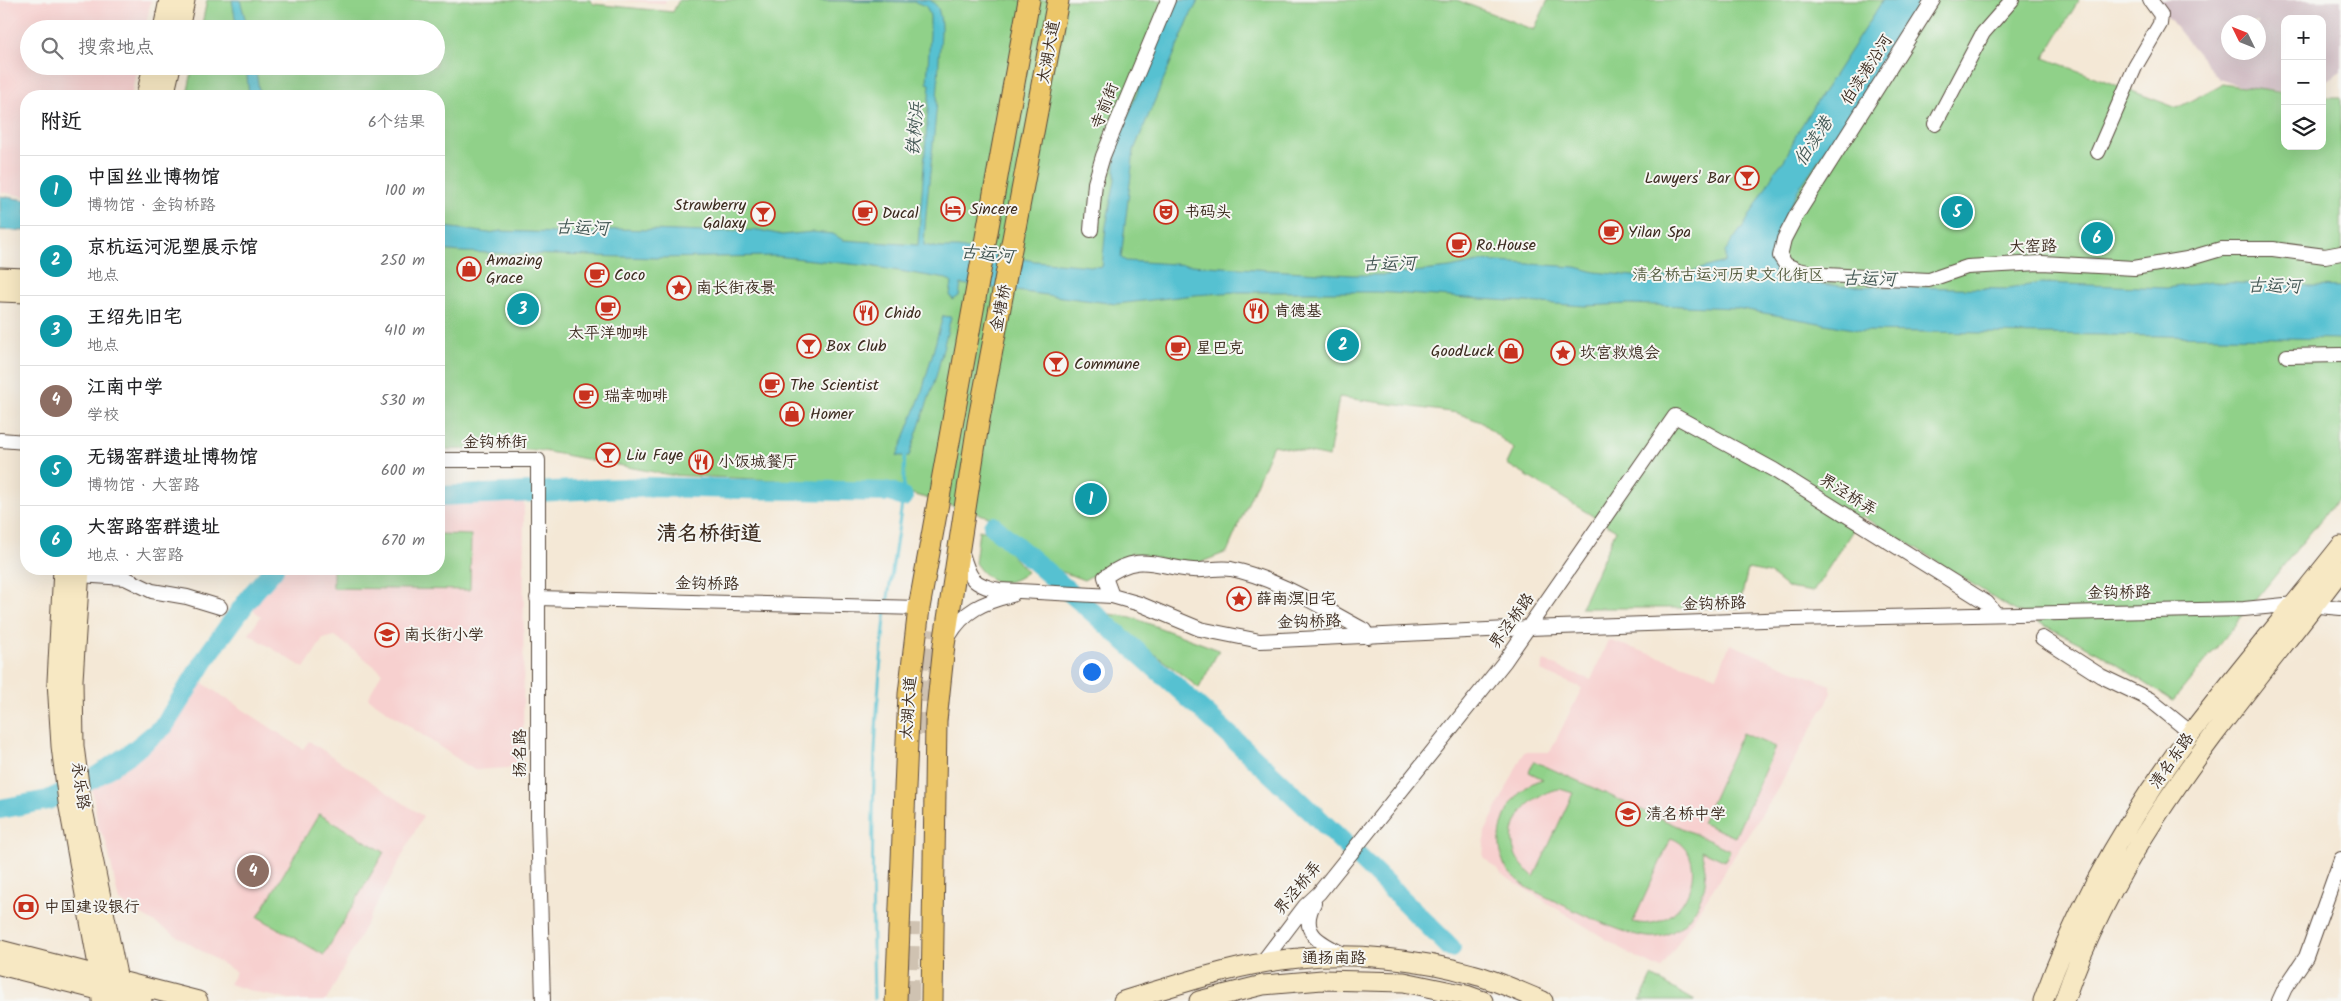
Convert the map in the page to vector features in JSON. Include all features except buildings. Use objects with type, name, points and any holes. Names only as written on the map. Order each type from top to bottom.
[{"type":"main road","points":[[165,20],[169,0]]},
{"type":"main road","points":[[181,20],[186,0]]},
{"type":"main road","name":"太湖大道","points":[[896,1001],[909,694],[919,608],[1029,0]]},
{"type":"main road","name":"太湖大道","points":[[1040,104],[1058,0]]},
{"type":"main road","points":[[148,90],[152,75]]},
{"type":"main road","points":[[165,90],[169,75]]},
{"type":"main road","name":"金塘桥","points":[[978,424],[1040,104]]},
{"type":"main road","points":[[0,277],[20,278]]},
{"type":"main road","points":[[0,292],[20,294]]},
{"type":"main road","name":"太湖大道","points":[[932,1001],[936,721],[944,645],[978,424]]},
{"type":"main road","name":"清名东路","points":[[2043,1001],[2065,943],[2096,881],[2138,811],[2191,733],[2341,546]]},
{"type":"main road","name":"清名东路","points":[[2064,1001],[2087,941],[2114,887],[2153,819],[2273,656],[2316,605],[2341,570]]},
{"type":"main road","name":"永乐路","points":[[73,575],[57,681],[74,795],[110,991]]},
{"type":"main road","points":[[0,950],[142,1001]]},
{"type":"main road","name":"通扬南路","points":[[1123,1001],[1188,981],[1261,964],[1299,958],[1350,957],[1406,961],[1472,974],[1543,1001]]},
{"type":"main road","points":[[0,965],[110,991],[198,1001]]},
{"type":"main road","name":"通扬南路","points":[[1199,1001],[1263,985],[1322,980],[1404,982],[1466,995],[1483,1001]]},
{"type":"street","name":"寺前街","points":[[1090,230],[1095,183],[1103,156],[1168,0]]},
{"type":"street","name":"伯渎港沿河","points":[[1786,265],[1780,256],[1780,248],[1796,216],[1933,0]]},
{"type":"street","points":[[1936,124],[1983,33],[2012,0]]},
{"type":"street","points":[[2098,152],[2135,67],[2160,24],[2161,15],[2150,0]]},
{"type":"street","name":"大窑路","points":[[1786,265],[1798,270],[1825,275],[1929,280],[1968,267],[2042,263],[2134,268],[2187,260],[2221,249],[2273,249],[2325,256],[2341,253]]},
{"type":"street","points":[[2287,356],[2341,355]]},
{"type":"street","name":"界泾桥弄","points":[[1675,416],[1782,475],[1987,603],[1996,614]]},
{"type":"street","name":"界泾桥路","points":[[1364,835],[1481,692],[1529,628],[1675,416]]},
{"type":"street","points":[[0,440],[20,442]]},
{"type":"street","name":"金钩桥街","points":[[445,460],[538,460],[538,472]]},
{"type":"street","name":"扬名路","points":[[538,472],[538,819],[543,1001]]},
{"type":"street","points":[[960,546],[968,571],[982,587],[999,590],[1032,590]]},
{"type":"street","points":[[1112,596],[1105,577],[1132,562],[1144,561],[1193,570],[1229,569],[1253,574],[1301,597],[1364,630],[1368,638]]},
{"type":"street","points":[[103,575],[125,578],[152,591],[186,597],[220,607]]},
{"type":"street","points":[[944,645],[956,623],[968,611],[985,602],[1032,590]]},
{"type":"street","name":"金钩桥路","points":[[1032,590],[1112,596],[1140,604],[1200,629],[1260,642],[1368,638],[1529,628],[1996,614],[2244,609],[2295,604],[2341,608]]},
{"type":"street","name":"金钩桥路","points":[[537,598],[919,608]]},
{"type":"street","points":[[2042,638],[2102,676],[2149,699],[2191,733]]},
{"type":"street","name":"界泾桥弄","points":[[1261,964],[1305,906],[1318,893],[1364,835]]},
{"type":"street","points":[[2279,1001],[2285,988],[2306,957],[2341,859]]},
{"type":"street","points":[[1318,893],[1308,914],[1308,926],[1315,938],[1350,957]]},
{"type":"shaded area","points":[[0,0],[151,0],[147,20],[20,20],[20,75],[135,75],[132,90],[20,90],[20,195],[0,192]]},
{"type":"shaded area","points":[[614,0],[666,0],[665,3]]},
{"type":"shaded area","points":[[2154,0],[2341,0],[2341,71],[2326,80],[2326,15],[2281,15],[2281,91],[2252,90],[2219,79]]},
{"type":"shaded area","name":"南长街小学","points":[[524,500],[523,763],[507,768],[474,770],[368,698],[382,672],[335,636],[323,639],[304,668],[249,634],[261,616],[250,608],[280,575],[445,575],[445,506]]},
{"type":"shaded area","name":"清名桥中学","points":[[1608,640],[1717,676],[1730,644],[1830,685],[1832,693],[1774,795],[1661,969],[1630,954],[1504,876],[1483,857],[1485,832],[1524,752],[1550,752],[1582,688],[1541,671],[1544,661],[1591,680]]},
{"type":"shaded area","points":[[201,682],[303,749],[309,741],[423,816],[326,1001],[301,1001],[261,994],[229,984],[236,972],[119,901],[106,841],[98,828],[91,780],[124,765],[159,735]]},
{"type":"green space","name":"清名桥古运河历史文化街区","points":[[207,0],[590,0],[594,4],[673,12],[679,0],[1457,0],[1534,30],[1548,0],[2079,0],[2044,58],[2177,108],[2222,84],[2281,92],[2281,150],[2326,150],[2326,97],[2341,97],[2341,495],[2173,701],[2099,653],[2010,608],[1862,516],[1813,592],[1788,588],[1769,573],[1748,569],[1739,608],[1581,608],[1616,530],[1507,464],[1514,449],[1481,422],[1457,413],[1339,397],[1329,457],[1273,445],[1227,552],[1194,565],[1132,553],[1084,580],[1052,568],[996,519],[882,485],[670,475],[538,450],[445,449],[445,90],[188,90],[191,75],[445,75],[445,20],[203,20]]},
{"type":"green space","points":[[979,530],[992,533],[1027,572],[1020,577],[1006,582],[999,582],[987,576],[975,563]]},
{"type":"green space","points":[[445,534],[471,535],[470,590],[333,588],[333,575],[445,575]]},
{"type":"green space","points":[[1109,614],[1131,617],[1219,650],[1199,688],[1132,637]]},
{"type":"green space","points":[[1742,733],[1775,747],[1735,837],[1702,823]]},
{"type":"green space","points":[[1534,761],[1730,850],[1725,861],[1701,850],[1706,875],[1704,889],[1702,896],[1687,921],[1663,936],[1645,937],[1629,933],[1592,919],[1556,902],[1528,888],[1514,877],[1504,864],[1500,838],[1506,813],[1513,801],[1531,784],[1543,779],[1529,772]],"holes":[[[1560,789],[1573,793],[1534,877],[1516,857],[1513,830],[1522,811],[1530,803],[1539,796]],[[1671,838],[1684,846],[1691,859],[1692,875],[1689,891],[1681,906],[1668,917],[1652,923],[1633,922]]]},
{"type":"green space","points":[[319,814],[384,852],[324,955],[258,917]]},
{"type":"green space","points":[[1652,976],[1695,1001],[1640,1001]]},
{"type":"water","points":[[232,0],[240,0],[246,20],[235,20]]},
{"type":"water","points":[[774,0],[930,0],[937,6],[941,23],[941,35],[937,105],[924,245],[938,248],[958,248],[1035,261],[1102,267],[1106,226],[1115,180],[1115,148],[1156,46],[1178,0],[1199,0],[1191,14],[1134,150],[1121,258],[1126,261],[1352,275],[1386,275],[1450,268],[1483,261],[1576,267],[1595,272],[1652,278],[1675,276],[1725,262],[1725,251],[1746,222],[1775,171],[1785,159],[1798,131],[1883,0],[1926,0],[1798,190],[1777,232],[1774,254],[1781,268],[1800,282],[1841,286],[2008,289],[2040,283],[2166,288],[2211,282],[2341,287],[2341,339],[1864,331],[1736,308],[1628,304],[1585,306],[1377,292],[1236,292],[1116,304],[961,284],[959,296],[953,300],[950,295],[952,283],[947,279],[869,266],[775,256],[656,258],[445,251],[445,227],[488,233],[501,231],[587,234],[618,229],[708,232],[759,230],[782,235],[812,232],[833,234],[843,240],[918,245],[930,84],[927,83],[930,16],[926,6],[915,2]]},
{"type":"water","points":[[247,75],[256,75],[259,90],[248,90]]},
{"type":"water","points":[[0,196],[20,199],[20,231],[0,230]]},
{"type":"water","points":[[943,316],[951,317],[936,377],[909,456],[897,456],[921,395]]},
{"type":"waterway","points":[[887,604],[903,497],[905,452]]},
{"type":"waterway","points":[[445,496],[647,487],[891,492],[903,497]]},
{"type":"waterway","points":[[993,526],[1111,628],[1284,785],[1451,948]]},
{"type":"waterway","points":[[0,809],[48,800],[94,778],[131,753],[164,726],[210,652],[253,593],[269,575]]},
{"type":"waterway","points":[[874,999],[872,902],[873,804],[877,707],[886,610]]},
{"type":"tunnel","points":[[927,735],[927,691],[936,630]]},
{"type":"tunnel","points":[[908,1001],[909,923]]},
{"type":"place","name":"Lawyers' Bar","points":[[1747,178]]},
{"type":"place","name":"Sincere","points":[[953,209]]},
{"type":"place","name":"书码头","points":[[1166,212]]},
{"type":"place","name":"无锡窑群遗址博物馆","points":[[1957,212]]},
{"type":"place","name":"Ducal","points":[[865,213]]},
{"type":"place","name":"Strawberry Galaxy","points":[[763,214]]},
{"type":"place","name":"Yilan Spa","points":[[1611,232]]},
{"type":"place","name":"大窑路窑群遗址","points":[[2097,238]]},
{"type":"place","name":"Ro.House","points":[[1459,245]]},
{"type":"place","name":"Amazing Grace","points":[[469,269]]},
{"type":"place","name":"Coco","points":[[597,275]]},
{"type":"place","name":"南长街夜景","points":[[679,288]]},
{"type":"place","name":"太平洋咖啡","points":[[608,308]]},
{"type":"place","name":"王绍先旧宅","points":[[523,309]]},
{"type":"place","name":"肯德基","points":[[1256,311]]},
{"type":"place","name":"Chido","points":[[866,313]]},
{"type":"place","name":"京杭运河泥塑展示馆","points":[[1343,345]]},
{"type":"place","name":"Box Club","points":[[809,346]]},
{"type":"place","name":"星巴克","points":[[1178,348]]},
{"type":"place","name":"GoodLuck","points":[[1511,351]]},
{"type":"place","name":"坎宫救熄会","points":[[1563,353]]},
{"type":"place","name":"Commune","points":[[1056,364]]},
{"type":"place","name":"The Scientist","points":[[772,385]]},
{"type":"place","name":"瑞幸咖啡","points":[[586,396]]},
{"type":"place","name":"Homer","points":[[792,414]]},
{"type":"place","name":"Liu Faye","points":[[608,455]]},
{"type":"place","name":"小饭城餐厅","points":[[701,462]]},
{"type":"place","name":"中国丝业博物馆","points":[[1091,499]]},
{"type":"place","name":"薛南溟旧宅","points":[[1239,599]]},
{"type":"place","name":"南长街小学","points":[[387,635]]},
{"type":"place","name":"清名桥中学","points":[[1628,814]]},
{"type":"place","name":"江南中学","points":[[253,871]]},
{"type":"place","name":"中国建设银行","points":[[26,907]]},
{"type":"district","name":"清名桥街道","points":[[709,534]]},
{"type":"water label","name":"铁树浜","points":[[916,129]]},
{"type":"water label","name":"伯渎港","points":[[1814,142]]},
{"type":"water label","name":"古运河","points":[[582,229]]},
{"type":"water label","name":"古运河","points":[[987,255]]},
{"type":"water label","name":"古运河","points":[[1389,265]]},
{"type":"water label","name":"古运河","points":[[1869,280]]},
{"type":"water label","name":"古运河","points":[[2274,287]]}]
